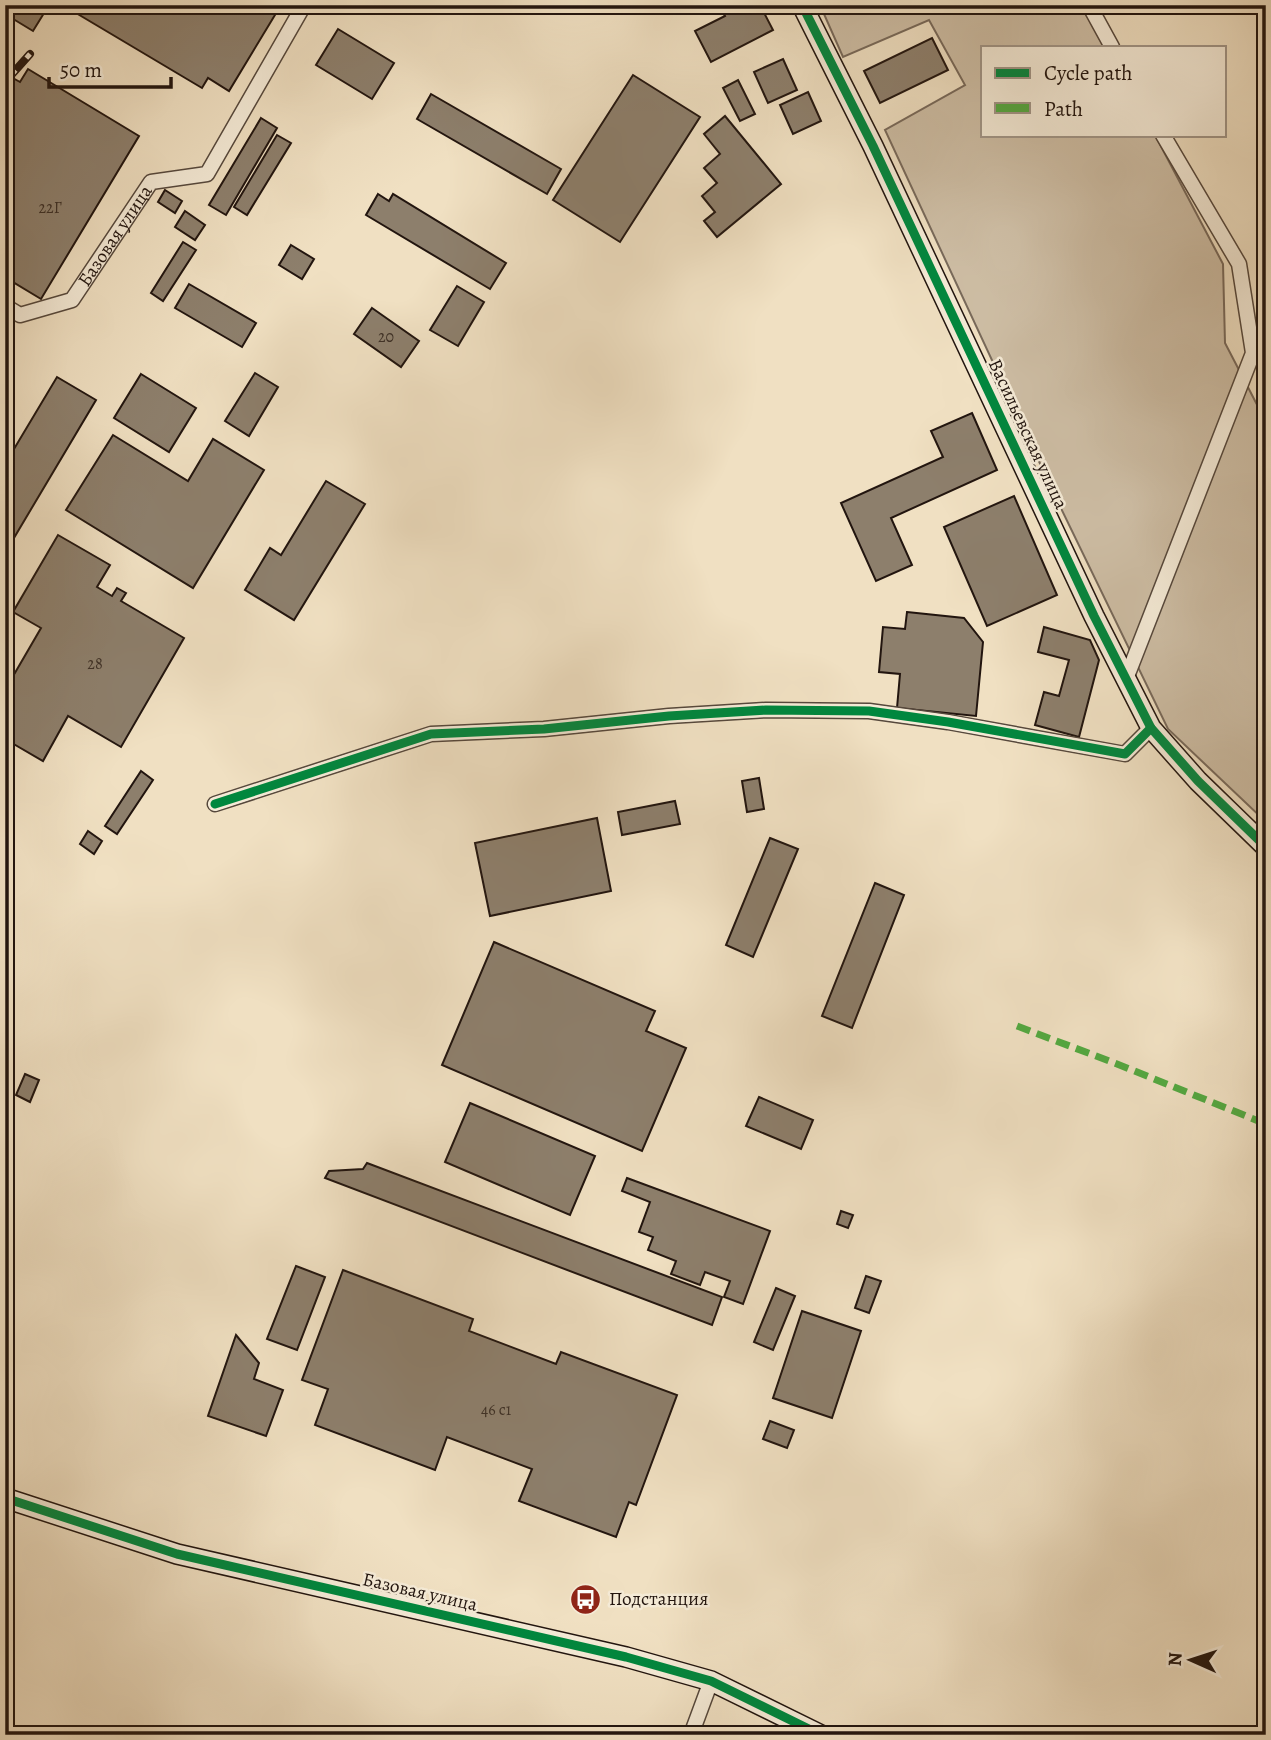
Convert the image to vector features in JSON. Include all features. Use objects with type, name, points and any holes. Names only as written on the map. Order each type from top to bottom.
[{"type":"street","name":"Базовая улица","points":[[5,306],[20,315],[72,300],[151,182],[207,174],[304,5]]},
{"type":"street","name":"Васильевская улица","points":[[802,5],[873,146],[1151,728],[1198,781],[1266,847]]},
{"type":"street","points":[[1090,5],[1111,46]]},
{"type":"street","points":[[1126,679],[1253,353],[1239,264],[1164,136]]},
{"type":"street","points":[[215,804],[431,734],[544,729],[669,716],[766,710],[869,711],[948,722],[1125,754],[1151,728]]},
{"type":"street","name":"Базовая улица","points":[[5,1498],[177,1554],[626,1657],[711,1681],[821,1735]]},
{"type":"street","points":[[691,1735],[711,1681]]},
{"type":"shaded area","points":[[820,5],[1086,5],[1108,46],[981,46],[981,136],[1156,136],[1223,264],[1225,343],[1266,422],[1266,822],[1168,729],[1056,498],[885,130],[965,85],[929,20],[843,57]]},
{"type":"building","points":[[5,5],[49,5],[33,31],[5,14]]},
{"type":"building","points":[[81,5],[281,5],[229,91],[208,78],[202,88],[76,13]]},
{"type":"building","points":[[719,5],[760,5],[773,30],[711,62],[695,31],[725,16]]},
{"type":"building","points":[[338,29],[394,63],[372,99],[316,65]]},
{"type":"building","points":[[932,38],[948,70],[880,103],[864,71]]},
{"type":"building","points":[[783,59],[797,90],[768,103],[754,72]]},
{"type":"building","points":[[28,69],[139,136],[41,299],[11,281],[7,288],[5,287],[5,87],[11,77],[20,82]]},
{"type":"building","points":[[633,75],[700,117],[620,242],[553,200]]},
{"type":"building","points":[[738,80],[755,114],[740,121],[723,88]]},
{"type":"building","points":[[808,92],[821,121],[793,134],[780,105]]},
{"type":"building","points":[[431,94],[561,169],[547,194],[417,119]]},
{"type":"building","points":[[725,116],[781,184],[717,237],[704,221],[715,212],[702,196],[717,183],[704,168],[720,154],[704,134]]},
{"type":"building","points":[[261,118],[277,128],[226,215],[209,205]]},
{"type":"building","points":[[277,135],[291,143],[247,215],[234,207]]},
{"type":"building","points":[[165,190],[182,201],[175,213],[158,202]]},
{"type":"building","points":[[378,194],[389,201],[393,194],[506,263],[490,289],[366,215]]},
{"type":"building","points":[[185,211],[205,225],[195,240],[175,227]]},
{"type":"building","points":[[183,242],[196,250],[163,301],[151,293]]},
{"type":"building","points":[[291,245],[314,259],[302,279],[279,265]]},
{"type":"building","points":[[189,284],[256,323],[242,347],[175,308]]},
{"type":"building","points":[[457,286],[484,302],[458,346],[430,330]]},
{"type":"building","points":[[372,308],[419,341],[401,367],[354,334]]},
{"type":"building","points":[[255,373],[278,387],[249,436],[225,421]]},
{"type":"building","points":[[141,374],[196,408],[169,452],[114,418]]},
{"type":"building","points":[[57,377],[96,400],[5,553],[5,464]]},
{"type":"building","points":[[972,413],[997,470],[891,518],[912,565],[876,581],[841,503],[943,457],[931,431]]},
{"type":"building","points":[[113,435],[188,481],[213,439],[264,470],[193,588],[66,510]]},
{"type":"building","points":[[326,481],[365,504],[294,620],[245,590],[270,548],[281,555]]},
{"type":"building","points":[[1014,496],[1057,595],[987,626],[944,527]]},
{"type":"building","points":[[58,535],[110,565],[97,587],[112,596],[117,588],[126,593],[121,601],[184,638],[121,747],[68,716],[43,761],[5,739],[12,727],[5,724],[5,690],[41,628],[13,612]]},
{"type":"building","points":[[907,612],[964,618],[983,642],[976,716],[897,708],[900,674],[879,672],[883,627],[905,629]]},
{"type":"building","points":[[1044,627],[1090,640],[1099,660],[1079,737],[1035,725],[1044,692],[1059,696],[1069,660],[1038,652]]},
{"type":"building","points":[[141,771],[153,780],[117,834],[105,826]]},
{"type":"building","points":[[759,778],[764,809],[747,812],[742,781]]},
{"type":"building","points":[[675,801],[680,824],[622,835],[618,812]]},
{"type":"building","points":[[597,818],[611,891],[490,916],[475,843]]},
{"type":"building","points":[[88,831],[102,841],[94,854],[80,844]]},
{"type":"building","points":[[770,838],[798,849],[753,957],[726,945]]},
{"type":"building","points":[[875,883],[904,895],[852,1028],[822,1016]]},
{"type":"building","points":[[494,942],[655,1011],[646,1031],[686,1048],[642,1151],[442,1065]]},
{"type":"building","points":[[25,1074],[39,1080],[30,1102],[16,1095]]},
{"type":"building","points":[[759,1097],[813,1120],[801,1149],[746,1126]]},
{"type":"building","points":[[470,1103],[595,1156],[570,1215],[445,1162]]},
{"type":"building","points":[[367,1163],[722,1297],[712,1325],[325,1178],[329,1171],[363,1169]]},
{"type":"building","points":[[627,1178],[770,1231],[743,1304],[724,1297],[730,1281],[705,1272],[700,1285],[671,1274],[676,1261],[648,1250],[653,1237],[639,1232],[650,1202],[622,1191]]},
{"type":"building","points":[[841,1211],[853,1215],[848,1228],[837,1224]]},
{"type":"building","points":[[296,1266],[325,1277],[297,1350],[267,1339]]},
{"type":"building","points":[[343,1270],[473,1319],[469,1331],[556,1364],[561,1352],[677,1395],[636,1505],[629,1502],[616,1537],[519,1501],[532,1469],[447,1437],[435,1470],[315,1425],[328,1389],[302,1380]]},
{"type":"building","points":[[866,1276],[881,1281],[869,1313],[855,1308]]},
{"type":"building","points":[[776,1288],[795,1296],[773,1350],[754,1342]]},
{"type":"building","points":[[802,1311],[861,1331],[832,1418],[773,1398]]},
{"type":"building","points":[[236,1335],[259,1363],[254,1379],[283,1390],[266,1436],[208,1416]]},
{"type":"building","points":[[770,1421],[794,1430],[787,1448],[763,1439]]},
{"type":"railway","points":[[5,82],[30,54]]},
{"type":"marked path","points":[[1017,1026],[1266,1124]]},
{"type":"cycle path","points":[[802,5],[873,146],[1094,616],[1151,728],[1198,781],[1266,847]]},
{"type":"cycle path","points":[[215,804],[431,734],[544,729],[669,716],[766,710],[869,711],[948,722],[1125,754],[1151,728]]},
{"type":"cycle path","points":[[5,1498],[177,1554],[626,1657],[711,1681],[821,1735]]},
{"type":"place","name":"Подстанция","points":[[586,1599]]}]
